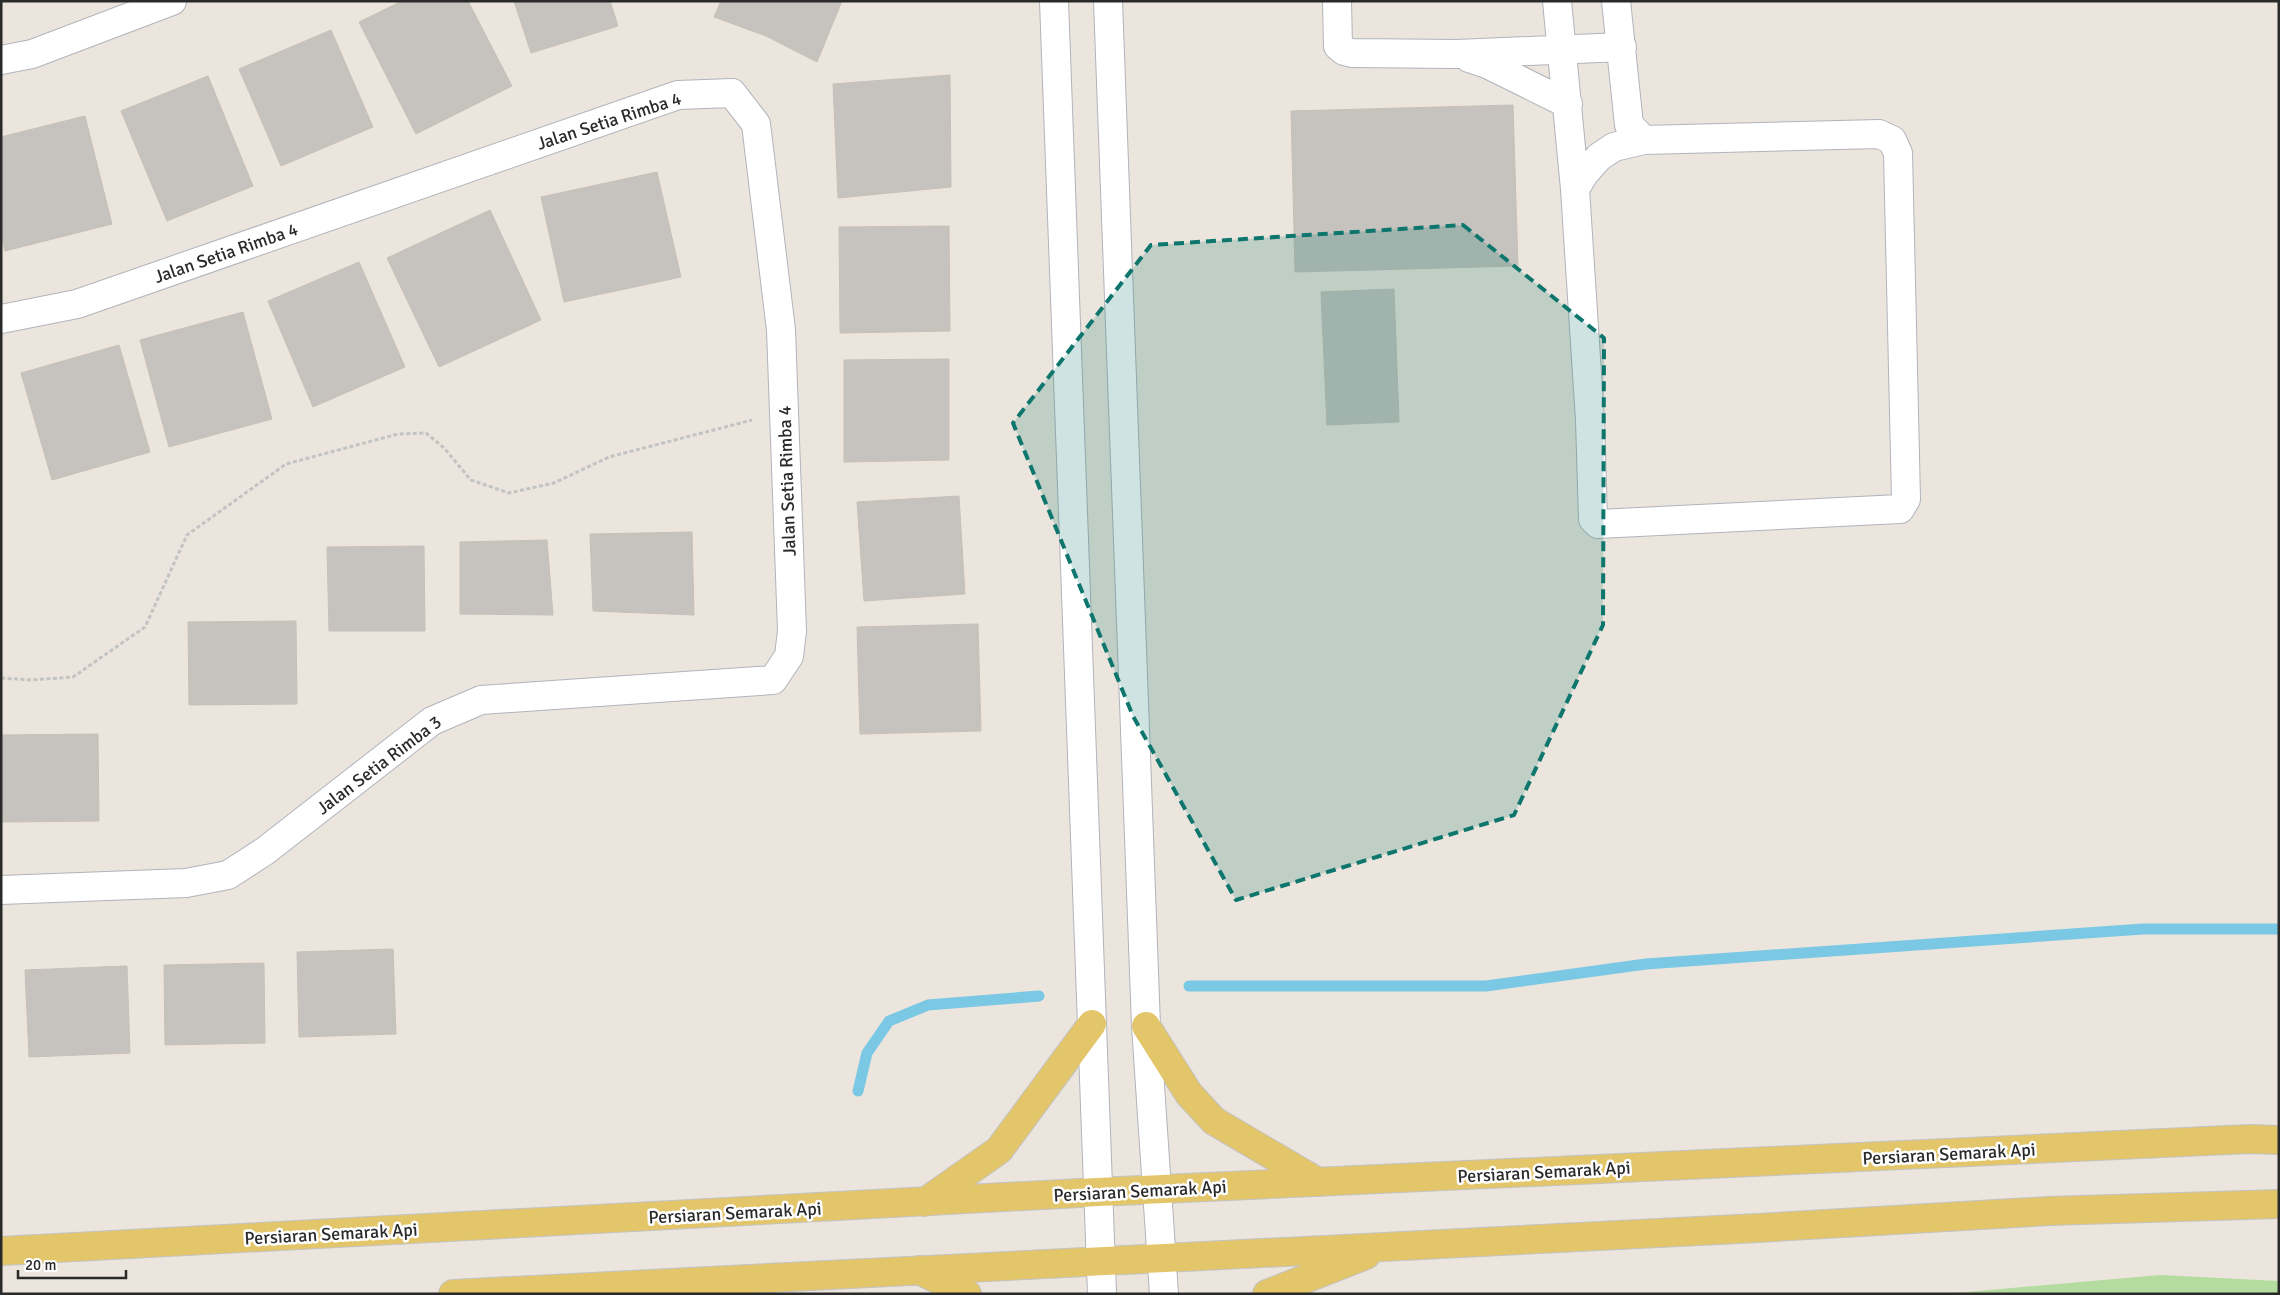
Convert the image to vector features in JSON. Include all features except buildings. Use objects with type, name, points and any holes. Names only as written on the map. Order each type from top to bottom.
[{"type":"main road","points":[[925,1202],[999,1150],[1092,1024]]},
{"type":"main road","points":[[1146,1026],[1189,1094],[1214,1121],[1318,1182]]},
{"type":"main road","name":"Persiaran Semarak Api","points":[[1,1251],[1158,1189],[2230,1140],[2279,1140]]},
{"type":"main road","points":[[453,1294],[740,1286],[918,1269],[1758,1228],[2049,1211],[2279,1204]]},
{"type":"main road","points":[[1267,1294],[1388,1246]]},
{"type":"main road","points":[[918,1269],[967,1294]]},
{"type":"street","points":[[1,60],[32,54],[172,1]]},
{"type":"street","points":[[1054,1],[1102,1294]]},
{"type":"street","points":[[1337,1],[1338,46],[1344,51],[1352,53],[1457,54],[1622,47]]},
{"type":"street","points":[[1557,1],[1575,189],[1590,420],[1593,519],[1598,524],[1900,509],[1906,499],[1898,153],[1892,140],[1879,134],[1644,140],[1614,147],[1599,157],[1584,174],[1575,189]]},
{"type":"street","points":[[1616,1],[1630,126],[1644,140]]},
{"type":"street","points":[[1109,5],[1146,1026],[1164,1294]]},
{"type":"street","points":[[1457,54],[1487,64],[1568,104]]},
{"type":"street","name":"Jalan Setia Rimba 4","points":[[1,319],[77,304],[678,95],[732,93],[756,124],[781,330],[792,631],[790,656],[773,680]]},
{"type":"street","name":"Jalan Setia Rimba 3","points":[[1,890],[186,884],[228,875],[265,851],[432,721],[481,700],[773,680]]},
{"type":"path","points":[[1,678],[31,680],[73,677],[145,627],[187,535],[286,464],[398,434],[426,433],[444,448],[471,480],[509,493],[554,484],[609,457],[785,412]]},
{"type":"highlighted area","points":[[1463,225],[1604,338],[1603,625],[1514,815],[1236,900],[1133,716],[1013,423],[1151,245]]},
{"type":"green space","points":[[2160,1275],[2279,1281],[2279,1294],[1944,1294]]},
{"type":"waterway","points":[[1189,986],[1486,986],[1646,964],[2143,929],[2279,929]]},
{"type":"waterway","points":[[858,1091],[867,1053],[889,1021],[928,1005],[1039,996]]}]
